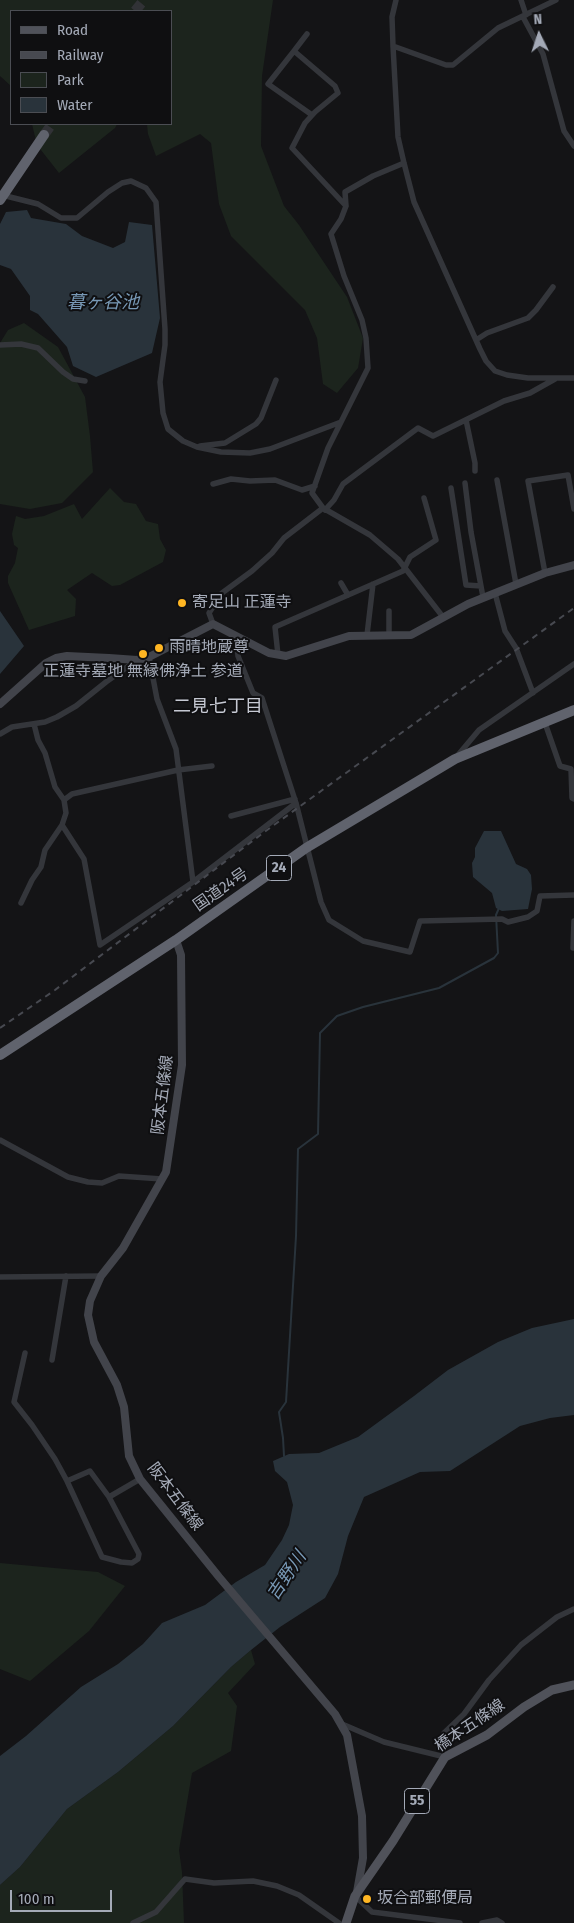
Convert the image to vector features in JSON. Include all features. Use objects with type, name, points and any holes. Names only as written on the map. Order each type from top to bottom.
[{"type":"highway","points":[[0,200],[44,135]]},
{"type":"highway","name":"国道24号","points":[[0,1055],[176,940],[306,848],[455,759],[574,710]]},
{"type":"main road","points":[[0,704],[46,663],[56,658],[67,656],[137,660],[149,657],[213,624],[236,637],[278,655],[292,655],[349,636],[411,635],[483,597],[574,565]]},
{"type":"main road","name":"阪本五條線","points":[[176,940],[181,956],[182,1065],[166,1172],[123,1248],[101,1276],[90,1301],[88,1315],[94,1342],[117,1385],[124,1407],[129,1456],[140,1479],[342,1724],[350,1746],[362,1816],[363,1858],[356,1896]]},
{"type":"main road","name":"橋本五條線","points":[[346,1923],[356,1896],[393,1841],[445,1757],[487,1735],[524,1707],[552,1690],[574,1685]]},
{"type":"street","points":[[396,0],[392,17],[393,46],[398,136],[404,162],[414,202],[476,340],[486,361],[495,371],[528,378],[574,378]]},
{"type":"street","points":[[522,0],[524,16],[543,54],[564,131],[574,146]]},
{"type":"street","points":[[393,46],[446,65],[452,65],[498,28],[556,0]]},
{"type":"street","points":[[307,34],[268,84],[312,115]]},
{"type":"street","points":[[294,51],[335,86],[338,93],[305,123],[292,148],[346,206]]},
{"type":"street","points":[[404,162],[373,176],[345,192],[346,206],[341,219],[331,234],[344,276],[362,320],[366,338],[368,368],[328,448],[312,493],[324,509],[370,535],[405,566],[443,617]]},
{"type":"street","points":[[0,195],[38,204],[61,218],[77,218],[122,183],[132,181],[146,188],[156,202],[165,329],[165,345],[160,382],[163,413],[168,429],[183,441],[221,452],[250,453],[270,450],[341,422]]},
{"type":"street","points":[[476,340],[487,333],[528,318],[553,287]]},
{"type":"street","points":[[0,345],[22,344],[38,348],[73,379],[85,381]]},
{"type":"street","points":[[213,624],[209,613],[222,593],[252,571],[272,553],[284,538],[334,500],[343,484],[418,428],[434,436],[504,401],[530,392],[557,378]]},
{"type":"street","points":[[196,446],[226,443],[256,424],[261,418],[276,380]]},
{"type":"street","points":[[466,420],[475,471]]},
{"type":"street","points":[[545,574],[528,481],[568,475],[574,509]]},
{"type":"street","points":[[213,484],[231,479],[275,480],[302,490],[315,486]]},
{"type":"street","points":[[497,480],[516,584]]},
{"type":"street","points":[[465,483],[471,532],[483,597]]},
{"type":"street","points":[[451,488],[466,585],[481,586]]},
{"type":"street","points":[[278,655],[275,627],[404,571],[410,557],[436,540],[424,498]]},
{"type":"street","points":[[341,584],[348,595]]},
{"type":"street","points":[[367,635],[373,584]]},
{"type":"street","points":[[495,593],[505,631],[516,648],[533,693]]},
{"type":"street","points":[[389,611],[389,634]]},
{"type":"street","points":[[236,637],[238,656],[253,693],[262,698],[295,801],[321,902],[329,920],[363,941],[410,952],[420,921],[502,919],[508,922],[537,911],[540,896],[574,895]]},
{"type":"street","points":[[149,657],[157,699],[176,749],[193,882]]},
{"type":"street","points":[[0,734],[12,727],[57,718],[137,660]]},
{"type":"street","points":[[455,759],[479,730],[574,664]]},
{"type":"street","points":[[545,723],[560,766],[571,769],[572,798],[574,799]]},
{"type":"street","points":[[21,903],[32,880],[41,868],[45,850],[62,825],[66,814],[64,800],[54,787],[45,753],[38,740],[34,724]]},
{"type":"street","points":[[64,800],[72,794],[178,770],[212,766]]},
{"type":"street","points":[[231,816],[295,801]]},
{"type":"street","points":[[62,825],[84,859],[100,944],[193,882],[295,801]]},
{"type":"street","points":[[573,948],[574,921]]},
{"type":"street","points":[[0,1140],[68,1177],[88,1182],[102,1183],[119,1176],[162,1179]]},
{"type":"street","points":[[0,1276],[101,1276]]},
{"type":"street","points":[[52,1360],[66,1276]]},
{"type":"street","points":[[25,1353],[14,1402],[43,1440],[67,1481],[102,1557],[132,1563],[138,1559],[139,1554],[109,1498],[90,1471],[67,1481]]},
{"type":"street","points":[[109,1498],[140,1479]]},
{"type":"street","points":[[342,1724],[384,1742],[445,1757],[444,1733],[464,1714],[489,1680],[521,1645],[557,1618],[574,1609]]},
{"type":"street","points":[[133,1923],[156,1912],[185,1879],[214,1883],[253,1881],[277,1886],[300,1896],[338,1923]]},
{"type":"street","points":[[356,1896],[372,1912],[460,1923]]},
{"type":"street","points":[[482,1923],[497,1920],[502,1923]]},
{"type":"green space","points":[[0,0],[273,0],[262,76],[261,146],[284,206],[299,225],[347,297],[363,338],[358,368],[337,393],[323,384],[317,338],[305,310],[231,236],[219,204],[211,143],[200,134],[156,156],[148,134],[147,125],[172,125],[172,10],[10,10],[10,85],[0,76]]},
{"type":"green space","points":[[32,125],[116,125],[59,173],[37,145]]},
{"type":"green space","points":[[24,323],[58,347],[85,397],[93,472],[62,503],[30,509],[0,504],[0,343],[8,330]]},
{"type":"green space","points":[[110,488],[124,502],[136,504],[146,521],[158,524],[160,539],[166,550],[163,562],[120,585],[112,586],[92,573],[67,590],[76,599],[75,616],[29,630],[8,583],[8,576],[15,563],[18,548],[14,545],[12,534],[16,516],[25,519],[44,516],[74,504],[82,519]]},
{"type":"green space","points":[[0,1563],[98,1572],[125,1586],[89,1631],[30,1681],[0,1669]]},
{"type":"green space","points":[[251,1650],[255,1664],[228,1693],[237,1706],[231,1751],[192,1773],[179,1850],[184,1923],[0,1923],[0,1885],[20,1867],[67,1809],[118,1772],[173,1726],[231,1667]]},
{"type":"water","name":"暮ヶ谷池","points":[[27,210],[31,218],[66,224],[82,236],[113,248],[125,242],[129,222],[152,225],[160,318],[152,353],[96,377],[73,366],[67,347],[38,314],[30,310],[30,296],[11,269],[0,265],[0,224],[6,212]]},
{"type":"water","points":[[0,611],[24,646],[0,674]]},
{"type":"water","points":[[484,831],[501,831],[516,864],[527,869],[531,875],[532,889],[528,909],[502,911],[496,908],[492,893],[473,877],[472,863],[475,857],[475,848]]},
{"type":"water","name":"吉野川","points":[[574,1319],[574,1415],[550,1418],[520,1426],[450,1471],[420,1472],[364,1497],[348,1536],[338,1574],[325,1598],[280,1627],[251,1650],[231,1667],[173,1726],[118,1772],[67,1809],[20,1867],[0,1885],[0,1756],[26,1736],[81,1687],[118,1664],[143,1644],[162,1623],[205,1605],[236,1582],[265,1565],[282,1540],[289,1525],[293,1505],[287,1482],[275,1471],[273,1461],[289,1454],[319,1453],[358,1437],[448,1370],[498,1342],[532,1328]]},
{"type":"waterway","points":[[284,1456],[279,1412],[286,1402],[296,1236],[298,1149],[318,1134],[320,1033],[337,1016],[363,1007],[439,988],[494,958],[498,953],[496,915],[499,908]]},
{"type":"tunnel","points":[[136,10],[144,0]]},
{"type":"tunnel","points":[[44,135],[51,125]]},
{"type":"railway","points":[[0,1028],[55,990],[263,833],[574,608]]},
{"type":"place","name":"寄足山 正蓮寺","points":[[182,603]]},
{"type":"place","name":"雨晴地蔵尊","points":[[159,648]]},
{"type":"place","name":"正蓮寺墓地 無縁佛浄土 参道","points":[[143,654]]},
{"type":"place","name":"坂合部郵便局","points":[[367,1899]]},
{"type":"district","name":"二見七丁目","points":[[218,707]]}]
